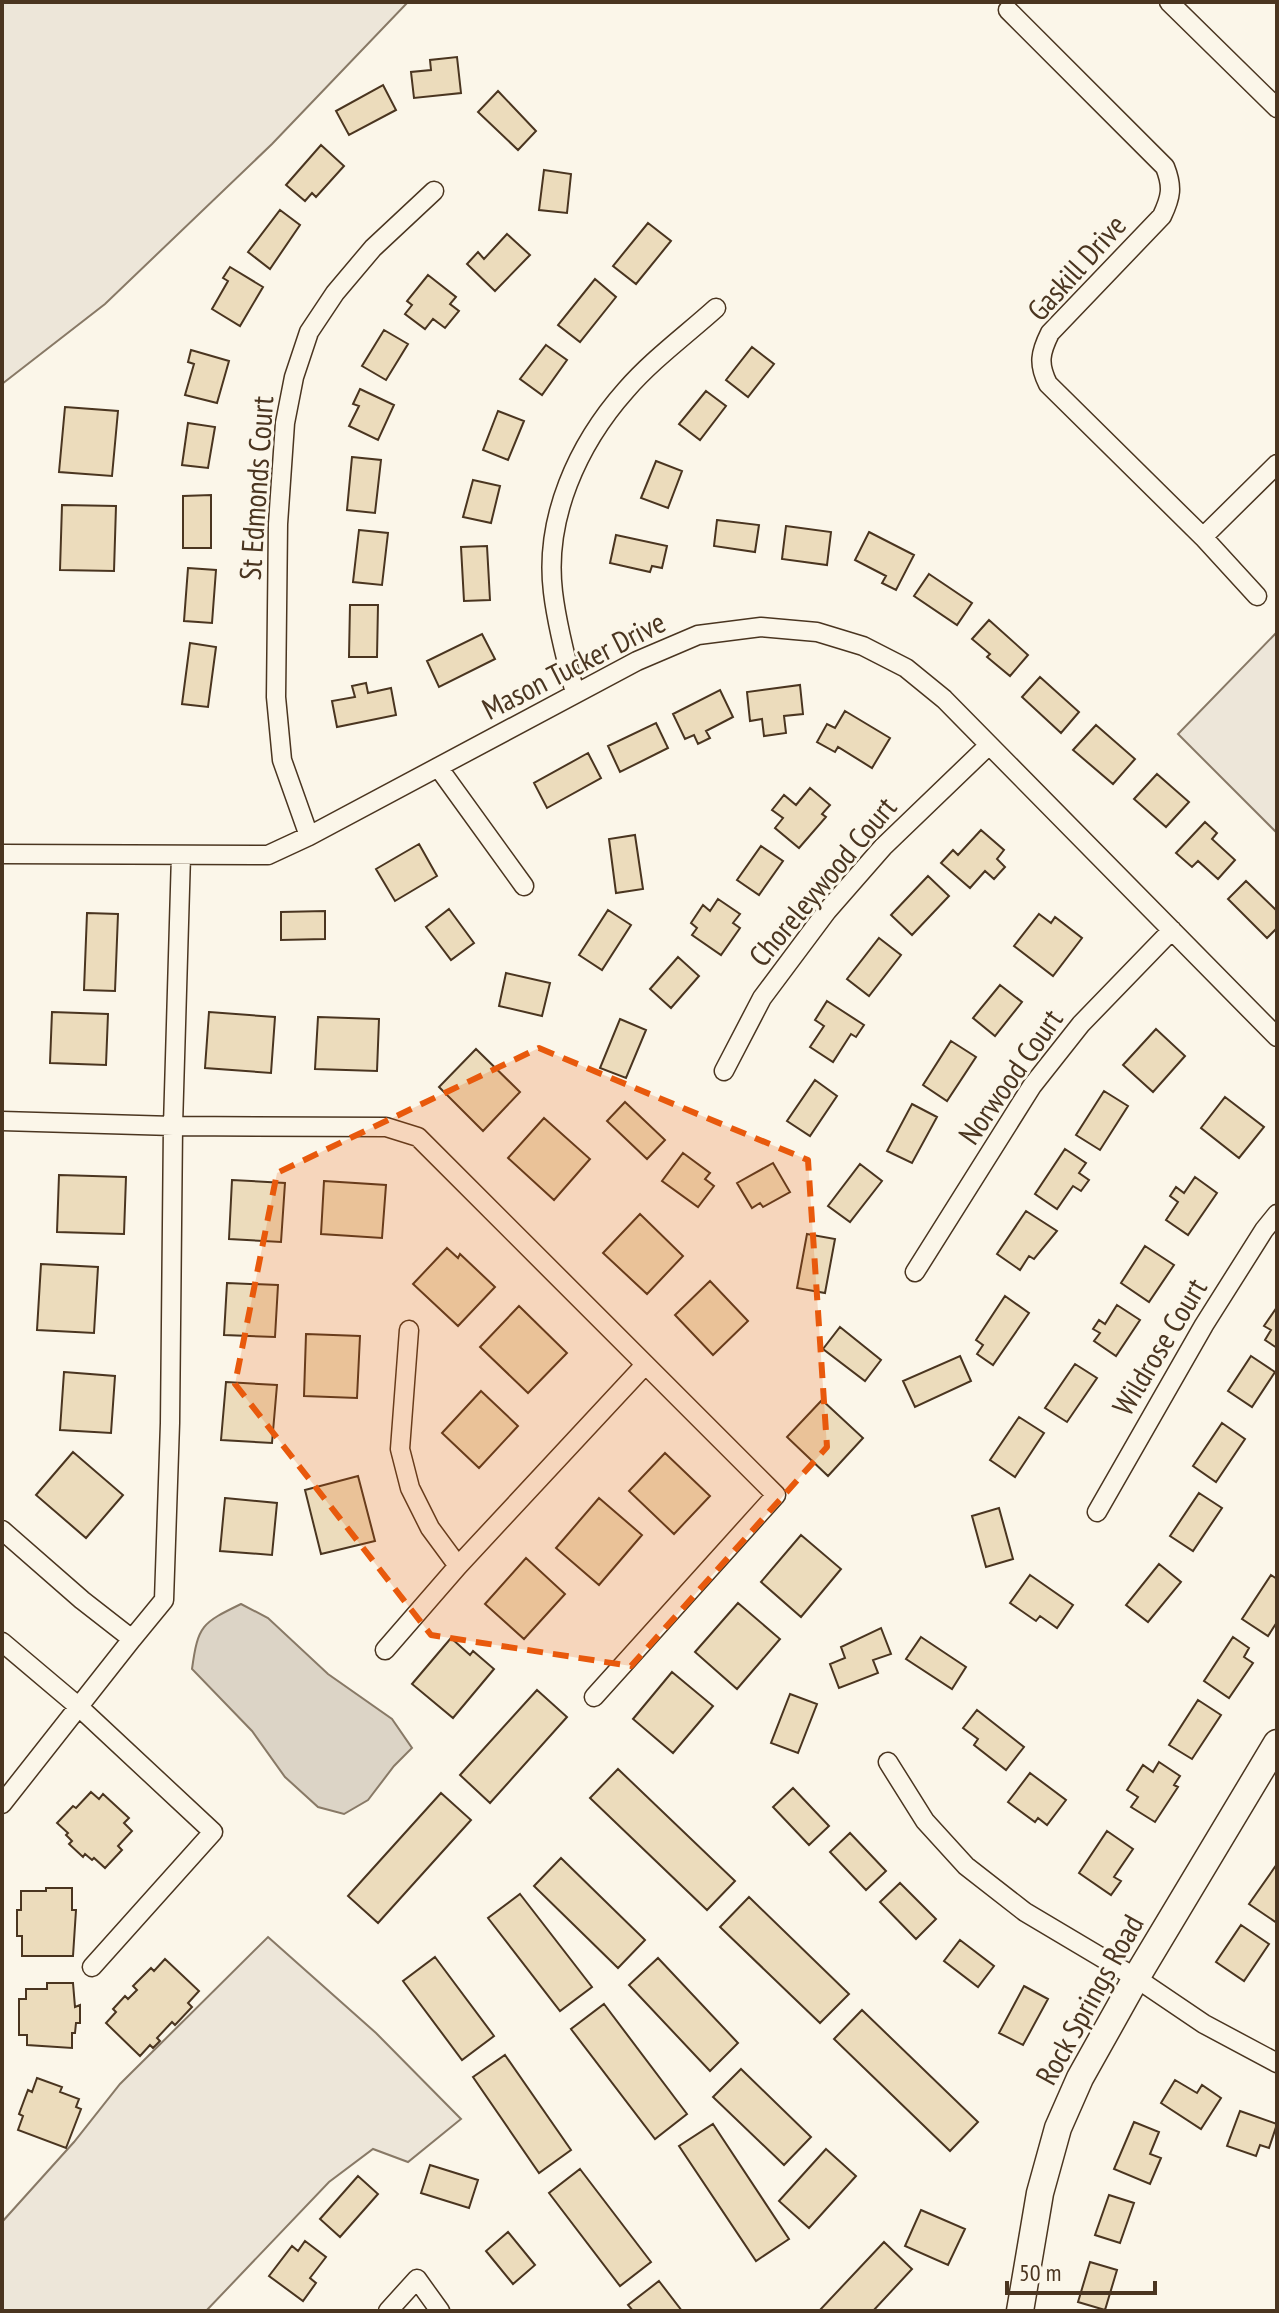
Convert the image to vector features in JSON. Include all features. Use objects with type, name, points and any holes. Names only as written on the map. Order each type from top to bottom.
[{"type":"street","points":[[1169,2],[1277,108]]},
{"type":"street","name":"Gaskill Drive","points":[[1008,10],[1165,167],[1171,181],[1171,197],[1162,216],[1050,333],[1040,357],[1041,370],[1048,384],[1203,537],[1257,596]]},
{"type":"street","name":"St Edmonds Court","points":[[309,836],[282,760],[276,697],[278,524],[285,423],[294,377],[309,332],[335,293],[373,248],[434,191]]},
{"type":"street","points":[[575,693],[561,641],[552,588],[554,533],[564,493],[593,431],[627,388],[716,308]]},
{"type":"street","points":[[1203,537],[1277,464]]},
{"type":"street","name":"Mason Tucker Drive","points":[[2,854],[268,855],[637,661],[698,635],[761,627],[817,632],[863,646],[906,668],[944,699],[1277,1037]]},
{"type":"street","name":"Choreleywood Court","points":[[724,1071],[762,998],[827,911],[883,847],[988,746]]},
{"type":"street","points":[[438,767],[524,886]]},
{"type":"street","points":[[2,1804],[164,1600],[181,855]]},
{"type":"street","name":"Norwood Court","points":[[915,1272],[1032,1086],[1081,1024],[1172,930]]},
{"type":"street","points":[[2,1121],[386,1127],[418,1137],[776,1495],[594,1697]]},
{"type":"street","name":"Wildrose Court","points":[[1097,1512],[1204,1325],[1277,1214]]},
{"type":"street","points":[[409,1330],[400,1449],[410,1488],[430,1528],[458,1566]]},
{"type":"street","points":[[385,1650],[458,1566],[645,1365]]},
{"type":"street","points":[[2,1530],[132,1639]]},
{"type":"street","points":[[2,1642],[79,1707],[213,1832],[92,1967]]},
{"type":"street","name":"Rock Springs Road","points":[[1020,2311],[1040,2193],[1058,2128],[1080,2078],[1136,1978],[1277,1743]]},
{"type":"street","points":[[888,1762],[925,1821],[966,1866],[1025,1912],[1136,1978],[1204,2024],[1277,2063]]},
{"type":"street","points":[[388,2311],[417,2279],[440,2311]]},
{"type":"highlighted area","points":[[539,1048],[808,1160],[827,1447],[631,1666],[431,1635],[235,1384],[277,1173]]},
{"type":"shaded area","points":[[2,2],[408,2],[272,144],[105,304],[2,384]]},
{"type":"shaded area","points":[[1277,632],[1277,833],[1178,734]]},
{"type":"shaded area","points":[[241,1604],[268,1618],[328,1674],[392,1719],[412,1748],[368,1800],[344,1814],[318,1807],[285,1777],[252,1731],[192,1669],[204,1627]]},
{"type":"shaded area","points":[[268,1937],[376,2033],[461,2119],[408,2162],[373,2149],[329,2182],[206,2311],[2,2311],[2,2222],[74,2142],[120,2084]]},
{"type":"building","points":[[457,57],[461,93],[414,98],[411,72],[431,70],[430,60]]},
{"type":"building","points":[[383,85],[396,110],[349,135],[336,111]]},
{"type":"building","points":[[498,91],[536,131],[518,150],[478,112]]},
{"type":"building","points":[[321,145],[344,166],[316,197],[312,193],[305,201],[286,185]]},
{"type":"building","points":[[544,170],[571,174],[567,213],[539,210]]},
{"type":"building","points":[[280,210],[300,225],[270,269],[248,252]]},
{"type":"building","points":[[648,223],[671,241],[636,284],[613,266]]},
{"type":"building","points":[[507,234],[530,255],[495,291],[467,264],[478,252],[484,259]]},
{"type":"building","points":[[230,267],[263,287],[240,326],[212,309],[228,281],[223,278]]},
{"type":"building","points":[[428,275],[456,297],[450,304],[459,311],[445,328],[433,319],[425,329],[405,314],[412,305],[407,301]]},
{"type":"building","points":[[595,279],[616,297],[580,342],[558,325]]},
{"type":"building","points":[[384,330],[408,344],[386,380],[362,366]]},
{"type":"building","points":[[546,345],[567,360],[542,395],[520,379]]},
{"type":"building","points":[[752,347],[774,364],[748,397],[726,380]]},
{"type":"building","points":[[191,350],[229,361],[217,403],[185,395],[194,364],[188,362]]},
{"type":"building","points":[[360,389],[394,405],[378,440],[349,426],[359,406],[353,404]]},
{"type":"building","points":[[706,391],[726,406],[700,440],[679,424]]},
{"type":"building","points":[[65,407],[118,411],[112,476],[59,472]]},
{"type":"building","points":[[498,411],[524,421],[508,460],[483,450]]},
{"type":"building","points":[[188,423],[215,427],[208,468],[182,465]]},
{"type":"building","points":[[352,457],[381,460],[375,513],[347,510]]},
{"type":"building","points":[[656,461],[682,471],[668,508],[641,498]]},
{"type":"building","points":[[473,480],[500,486],[491,523],[463,517]]},
{"type":"building","points":[[211,495],[211,548],[183,548],[183,496]]},
{"type":"building","points":[[62,505],[116,506],[114,571],[60,570]]},
{"type":"building","points":[[717,520],[759,525],[755,552],[714,546]]},
{"type":"building","points":[[786,526],[831,532],[827,565],[782,559]]},
{"type":"building","points":[[359,530],[388,533],[382,585],[353,582]]},
{"type":"building","points":[[869,532],[914,555],[896,590],[882,583],[886,576],[855,560]]},
{"type":"building","points":[[616,535],[667,546],[662,568],[652,566],[650,572],[610,563]]},
{"type":"building","points":[[487,546],[490,600],[464,601],[461,547]]},
{"type":"building","points":[[188,568],[216,570],[212,623],[184,621]]},
{"type":"building","points":[[929,574],[972,603],[957,625],[914,596]]},
{"type":"building","points":[[350,605],[378,605],[377,657],[349,657]]},
{"type":"building","points":[[989,620],[1028,655],[1010,676],[987,657],[990,654],[972,639]]},
{"type":"building","points":[[482,634],[495,659],[439,687],[427,661]]},
{"type":"building","points":[[190,643],[216,647],[208,707],[182,704]]},
{"type":"building","points":[[1040,677],[1079,712],[1061,733],[1022,697]]},
{"type":"building","points":[[366,683],[368,693],[391,688],[396,715],[337,727],[332,701],[355,697],[352,686]]},
{"type":"building","points":[[800,685],[803,714],[784,716],[786,733],[764,736],[762,719],[750,721],[747,692]]},
{"type":"building","points":[[720,690],[733,717],[706,731],[710,738],[698,744],[694,735],[685,739],[673,714]]},
{"type":"building","points":[[845,711],[890,738],[872,768],[838,747],[835,752],[817,742],[827,724],[835,728]]},
{"type":"building","points":[[656,723],[668,748],[620,772],[608,746]]},
{"type":"building","points":[[1096,725],[1135,759],[1113,784],[1073,750]]},
{"type":"building","points":[[588,753],[601,778],[547,808],[534,783]]},
{"type":"building","points":[[1157,774],[1189,802],[1166,827],[1134,799]]},
{"type":"building","points":[[810,788],[830,805],[822,814],[826,817],[799,848],[775,828],[783,818],[772,810],[784,795],[796,805]]},
{"type":"building","points":[[1205,822],[1217,833],[1212,839],[1235,860],[1218,879],[1198,861],[1192,867],[1176,853]]},
{"type":"building","points":[[981,830],[1004,850],[997,859],[1005,867],[994,879],[985,871],[970,888],[941,863],[953,850],[958,855]]},
{"type":"building","points":[[635,835],[643,889],[616,893],[609,839]]},
{"type":"building","points":[[419,844],[437,876],[395,901],[376,869]]},
{"type":"building","points":[[761,846],[783,861],[759,895],[737,880]]},
{"type":"building","points":[[928,876],[949,896],[912,935],[891,915]]},
{"type":"building","points":[[1246,881],[1277,911],[1277,928],[1267,938],[1228,899]]},
{"type":"building","points":[[718,899],[740,914],[733,923],[740,928],[721,955],[692,935],[697,928],[691,923],[703,905],[710,911]]},
{"type":"building","points":[[449,909],[474,943],[451,960],[426,927]]},
{"type":"building","points":[[608,910],[631,925],[602,970],[579,955]]},
{"type":"building","points":[[325,911],[325,939],[281,940],[281,912]]},
{"type":"building","points":[[87,913],[118,914],[115,991],[84,990]]},
{"type":"building","points":[[1039,914],[1051,923],[1055,917],[1082,938],[1053,976],[1014,946]]},
{"type":"building","points":[[879,938],[901,955],[869,996],[847,979]]},
{"type":"building","points":[[678,957],[699,976],[671,1008],[650,989]]},
{"type":"building","points":[[506,973],[550,983],[542,1016],[499,1006]]},
{"type":"building","points":[[1000,985],[1022,1002],[995,1036],[973,1018]]},
{"type":"building","points":[[827,1001],[864,1025],[856,1037],[851,1034],[833,1062],[810,1047],[824,1026],[815,1020]]},
{"type":"building","points":[[52,1012],[108,1014],[106,1065],[50,1063]]},
{"type":"building","points":[[209,1012],[275,1017],[271,1073],[205,1068]]},
{"type":"building","points":[[318,1017],[379,1019],[377,1071],[315,1069]]},
{"type":"building","points":[[620,1019],[646,1030],[626,1078],[600,1068]]},
{"type":"building","points":[[1156,1029],[1185,1056],[1153,1092],[1123,1065]]},
{"type":"building","points":[[951,1041],[976,1057],[947,1101],[923,1085]]},
{"type":"building","points":[[476,1049],[520,1092],[483,1131],[439,1087]]},
{"type":"building","points":[[815,1080],[837,1096],[810,1136],[787,1121]]},
{"type":"building","points":[[1104,1091],[1128,1106],[1100,1150],[1076,1135]]},
{"type":"building","points":[[1225,1097],[1264,1127],[1239,1158],[1201,1128]]},
{"type":"building","points":[[625,1102],[665,1140],[647,1159],[607,1121]]},
{"type":"building","points":[[912,1104],[937,1117],[912,1163],[887,1151]]},
{"type":"building","points":[[544,1118],[590,1159],[554,1200],[508,1158]]},
{"type":"building","points":[[1065,1149],[1086,1163],[1079,1173],[1089,1180],[1081,1191],[1073,1186],[1057,1209],[1035,1194]]},
{"type":"building","points":[[683,1153],[710,1173],[705,1179],[714,1186],[698,1207],[662,1181]]},
{"type":"building","points":[[773,1163],[790,1192],[763,1207],[760,1203],[752,1208],[737,1183]]},
{"type":"building","points":[[860,1164],[882,1181],[850,1222],[828,1206]]},
{"type":"building","points":[[59,1175],[126,1177],[124,1234],[57,1232]]},
{"type":"building","points":[[1195,1177],[1217,1193],[1188,1235],[1166,1220],[1178,1202],[1170,1196],[1176,1187],[1184,1193]]},
{"type":"building","points":[[232,1180],[285,1183],[281,1242],[229,1239]]},
{"type":"building","points":[[324,1181],[386,1185],[382,1238],[321,1234]]},
{"type":"building","points":[[1026,1211],[1057,1231],[1034,1259],[1029,1256],[1020,1270],[997,1254]]},
{"type":"building","points":[[640,1214],[683,1256],[647,1294],[603,1253]]},
{"type":"building","points":[[807,1234],[835,1239],[825,1293],[797,1288]]},
{"type":"building","points":[[1145,1246],[1174,1265],[1149,1302],[1121,1283]]},
{"type":"building","points":[[447,1248],[458,1258],[460,1254],[495,1287],[458,1326],[413,1284]]},
{"type":"building","points":[[41,1264],[98,1267],[94,1333],[37,1330]]},
{"type":"building","points":[[710,1281],[748,1321],[713,1355],[675,1315]]},
{"type":"building","points":[[227,1283],[278,1285],[275,1337],[224,1335]]},
{"type":"building","points":[[1005,1296],[1029,1313],[993,1365],[977,1354],[983,1345],[976,1340]]},
{"type":"building","points":[[1117,1305],[1140,1320],[1116,1356],[1094,1341],[1100,1333],[1093,1329],[1099,1320],[1105,1324]]},
{"type":"building","points":[[519,1306],[567,1353],[528,1393],[480,1347]]},
{"type":"building","points":[[1277,1307],[1277,1348],[1265,1340],[1271,1330],[1264,1326]]},
{"type":"building","points":[[840,1327],[881,1360],[865,1381],[823,1349]]},
{"type":"building","points":[[306,1334],[360,1336],[357,1398],[304,1396]]},
{"type":"building","points":[[960,1356],[971,1381],[915,1407],[903,1381]]},
{"type":"building","points":[[1251,1356],[1275,1372],[1252,1407],[1228,1391]]},
{"type":"building","points":[[1075,1364],[1097,1378],[1067,1422],[1045,1408]]},
{"type":"building","points":[[64,1372],[115,1376],[111,1433],[60,1430]]},
{"type":"building","points":[[226,1382],[277,1385],[272,1443],[221,1440]]},
{"type":"building","points":[[481,1391],[518,1426],[479,1468],[442,1433]]},
{"type":"building","points":[[822,1400],[863,1438],[828,1476],[787,1437]]},
{"type":"building","points":[[1019,1417],[1044,1433],[1015,1477],[990,1460]]},
{"type":"building","points":[[1222,1423],[1245,1439],[1216,1482],[1193,1466]]},
{"type":"building","points":[[73,1452],[123,1495],[86,1538],[36,1495]]},
{"type":"building","points":[[665,1453],[710,1496],[674,1534],[629,1491]]},
{"type":"building","points":[[358,1476],[375,1541],[321,1554],[305,1490]]},
{"type":"building","points":[[1199,1493],[1222,1508],[1193,1551],[1170,1536]]},
{"type":"building","points":[[225,1498],[277,1503],[272,1555],[220,1551]]},
{"type":"building","points":[[599,1498],[642,1535],[599,1585],[556,1548]]},
{"type":"building","points":[[999,1508],[1013,1559],[986,1567],[972,1516]]},
{"type":"building","points":[[801,1535],[841,1569],[801,1617],[761,1582]]},
{"type":"building","points":[[526,1558],[565,1594],[524,1639],[485,1604]]},
{"type":"building","points":[[1159,1564],[1181,1582],[1148,1622],[1126,1605]]},
{"type":"building","points":[[1030,1575],[1073,1605],[1057,1628],[1040,1616],[1036,1621],[1010,1603]]},
{"type":"building","points":[[1271,1575],[1277,1579],[1277,1622],[1268,1636],[1242,1619]]},
{"type":"building","points":[[738,1603],[780,1639],[737,1689],[695,1652]]},
{"type":"building","points":[[881,1628],[891,1654],[873,1660],[878,1673],[839,1688],[830,1664],[845,1658],[841,1647]]},
{"type":"building","points":[[921,1637],[966,1667],[952,1689],[906,1659]]},
{"type":"building","points":[[1233,1637],[1249,1648],[1244,1657],[1253,1663],[1229,1698],[1204,1681]]},
{"type":"building","points":[[451,1638],[470,1655],[473,1651],[494,1669],[453,1718],[412,1684]]},
{"type":"building","points":[[672,1672],[713,1706],[673,1753],[633,1719]]},
{"type":"building","points":[[537,1690],[567,1717],[490,1803],[460,1775]]},
{"type":"building","points":[[790,1694],[817,1704],[798,1753],[771,1743]]},
{"type":"building","points":[[1198,1700],[1221,1715],[1192,1759],[1169,1745]]},
{"type":"building","points":[[977,1710],[1024,1747],[1006,1770],[974,1745],[978,1739],[963,1728]]},
{"type":"building","points":[[1159,1762],[1180,1776],[1174,1785],[1178,1787],[1155,1822],[1131,1807],[1138,1797],[1127,1790],[1143,1765],[1153,1772]]},
{"type":"building","points":[[618,1769],[735,1881],[707,1910],[590,1798]]},
{"type":"building","points":[[1030,1773],[1066,1800],[1047,1825],[1038,1818],[1035,1822],[1008,1802]]},
{"type":"building","points":[[793,1788],[829,1826],[809,1845],[773,1807]]},
{"type":"building","points":[[91,1792],[99,1799],[103,1794],[129,1818],[124,1823],[132,1831],[118,1846],[122,1850],[105,1868],[94,1858],[92,1860],[85,1854],[83,1857],[69,1844],[72,1841],[66,1835],[68,1833],[57,1823]]},
{"type":"building","points":[[441,1793],[471,1820],[378,1923],[348,1896]]},
{"type":"building","points":[[1107,1831],[1133,1849],[1114,1877],[1121,1881],[1111,1895],[1079,1873]]},
{"type":"building","points":[[850,1833],[886,1871],[866,1890],[830,1852]]},
{"type":"building","points":[[561,1858],[645,1940],[618,1968],[534,1886]]},
{"type":"building","points":[[1277,1864],[1277,1923],[1249,1904]]},
{"type":"building","points":[[900,1883],[936,1919],[916,1939],[880,1902]]},
{"type":"building","points":[[46,1888],[72,1888],[72,1910],[76,1910],[73,1956],[22,1956],[22,1936],[17,1936],[21,1891],[46,1891]]},
{"type":"building","points":[[520,1894],[592,1987],[560,2011],[488,1918]]},
{"type":"building","points":[[749,1897],[849,1994],[820,2023],[720,1927]]},
{"type":"building","points":[[1241,1925],[1269,1944],[1244,1981],[1216,1962]]},
{"type":"building","points":[[960,1940],[994,1966],[978,1987],[944,1961]]},
{"type":"building","points":[[435,1957],[494,2036],[462,2060],[403,1981]]},
{"type":"building","points":[[658,1958],[738,2043],[710,2071],[629,1985]]},
{"type":"building","points":[[165,1959],[199,1991],[188,2003],[192,2007],[175,2025],[172,2022],[157,2038],[160,2041],[153,2048],[150,2045],[140,2056],[106,2023],[125,1996],[128,1999],[137,1990],[133,1986]]},
{"type":"building","points":[[47,1983],[73,1983],[75,2007],[80,2005],[80,2023],[76,2023],[75,2033],[72,2033],[72,2048],[27,2045],[27,2035],[19,2035],[19,1999],[26,1999],[26,1989],[47,1989]]},
{"type":"building","points":[[1024,1986],[1048,1999],[1023,2045],[999,2033]]},
{"type":"building","points":[[604,2004],[687,2114],[655,2139],[571,2029]]},
{"type":"building","points":[[862,2010],[978,2122],[950,2151],[834,2039]]},
{"type":"building","points":[[505,2055],[571,2150],[539,2173],[473,2077]]},
{"type":"building","points":[[741,2069],[811,2137],[784,2165],[713,2097]]},
{"type":"building","points":[[37,2078],[62,2087],[60,2092],[79,2099],[76,2107],[81,2109],[66,2148],[18,2130],[23,2116],[19,2114],[28,2090],[32,2092]]},
{"type":"building","points":[[1175,2080],[1197,2093],[1202,2085],[1221,2098],[1201,2129],[1161,2103]]},
{"type":"building","points":[[1240,2111],[1277,2124],[1269,2148],[1260,2145],[1256,2156],[1227,2146]]},
{"type":"building","points":[[1134,2122],[1159,2132],[1150,2154],[1161,2158],[1150,2184],[1114,2169]]},
{"type":"building","points":[[713,2124],[789,2239],[756,2261],[679,2146]]},
{"type":"building","points":[[826,2149],[856,2176],[809,2228],[779,2201]]},
{"type":"building","points":[[430,2165],[478,2180],[469,2208],[421,2193]]},
{"type":"building","points":[[580,2169],[651,2262],[620,2286],[549,2193]]},
{"type":"building","points":[[358,2176],[378,2194],[340,2237],[320,2219]]},
{"type":"building","points":[[1109,2195],[1134,2203],[1120,2243],[1095,2235]]},
{"type":"building","points":[[921,2210],[965,2229],[948,2265],[905,2246]]},
{"type":"building","points":[[508,2232],[535,2265],[513,2284],[486,2251]]},
{"type":"building","points":[[305,2241],[326,2257],[310,2278],[316,2283],[303,2301],[269,2276],[292,2246],[298,2251]]},
{"type":"building","points":[[884,2242],[912,2269],[873,2311],[819,2311]]},
{"type":"building","points":[[1090,2262],[1117,2270],[1105,2310],[1078,2302]]},
{"type":"building","points":[[659,2281],[682,2311],[633,2311],[628,2305]]}]
